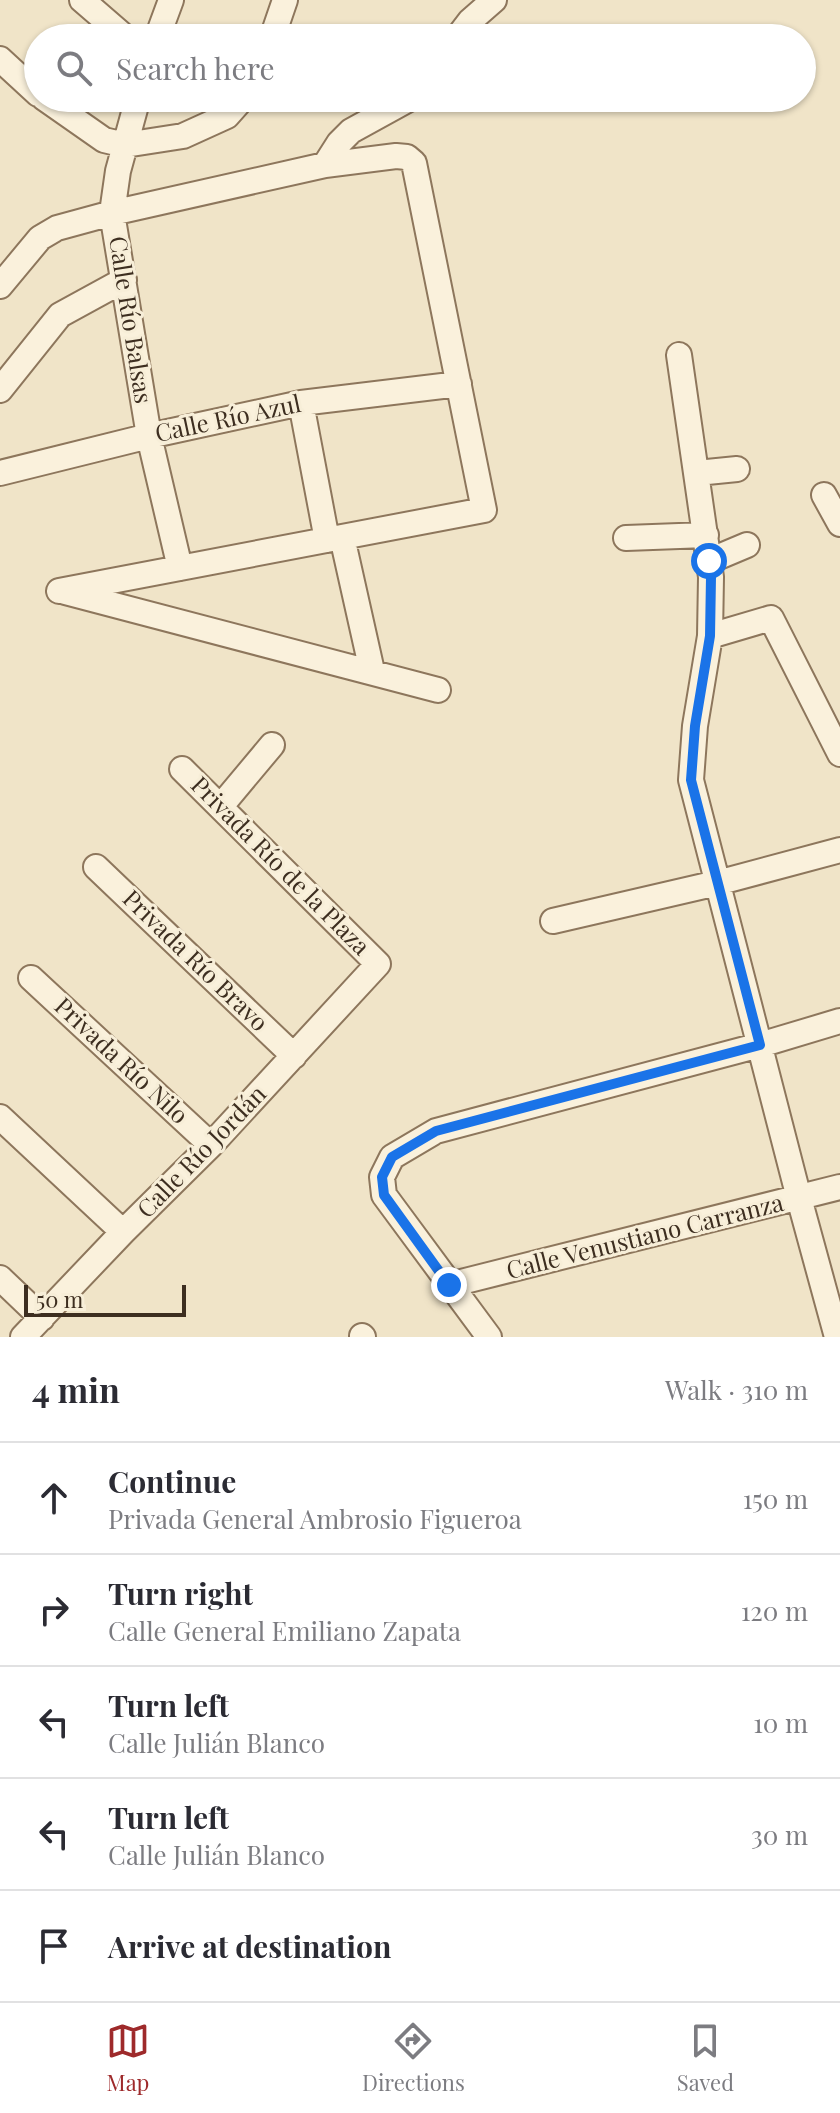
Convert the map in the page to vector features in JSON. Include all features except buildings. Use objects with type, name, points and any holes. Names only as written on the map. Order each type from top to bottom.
[{"type":"street","points":[[82,0],[110,24]]},
{"type":"street","points":[[162,24],[171,0]]},
{"type":"street","points":[[468,24],[494,0]]},
{"type":"street","points":[[275,24],[280,2]]},
{"type":"street","points":[[0,59],[24,81]]},
{"type":"street","points":[[64,112],[104,140],[125,145],[183,136],[231,112]]},
{"type":"street","points":[[112,213],[134,112]]},
{"type":"street","points":[[325,165],[351,131],[386,112]]},
{"type":"street","points":[[0,286],[40,238],[57,228],[325,165],[396,156],[407,157],[414,163],[484,510],[59,591],[438,690]]},
{"type":"street","name":"Calle Río Balsas","points":[[112,213],[149,436],[180,568]]},
{"type":"street","points":[[0,390],[60,315],[124,280]]},
{"type":"street","points":[[679,355],[711,577],[710,636],[695,726],[691,780],[837,1337]]},
{"type":"street","name":"Calle Río Azul","points":[[0,473],[301,403],[459,384]]},
{"type":"street","points":[[301,403],[372,671]]},
{"type":"street","points":[[697,473],[737,469]]},
{"type":"street","points":[[824,495],[840,524]]},
{"type":"street","points":[[626,538],[706,535]]},
{"type":"street","points":[[709,561],[747,545]]},
{"type":"street","points":[[710,636],[771,618],[840,754]]},
{"type":"street","points":[[221,806],[272,745]]},
{"type":"street","name":"Privada Río de la Plaza","points":[[182,769],[378,964]]},
{"type":"street","points":[[553,921],[717,883],[840,850]]},
{"type":"street","name":"Privada Río Bravo","points":[[96,867],[294,1056]]},
{"type":"street","name":"Calle Río Jordán","points":[[23,1337],[211,1145],[378,964]]},
{"type":"street","name":"Privada Río Nilo","points":[[31,978],[211,1145]]},
{"type":"street","points":[[489,1337],[384,1195],[382,1177],[392,1157],[436,1131],[840,1021]]},
{"type":"street","points":[[0,1117],[123,1232]]},
{"type":"street","name":"Calle Venustiano Carranza","points":[[449,1285],[840,1187]]},
{"type":"street","points":[[0,1278],[42,1318]]},
{"type":"route","points":[[449,1285],[384,1195],[382,1177],[392,1157],[436,1131],[760,1045],[691,780],[695,726],[710,636],[709,561]]}]
